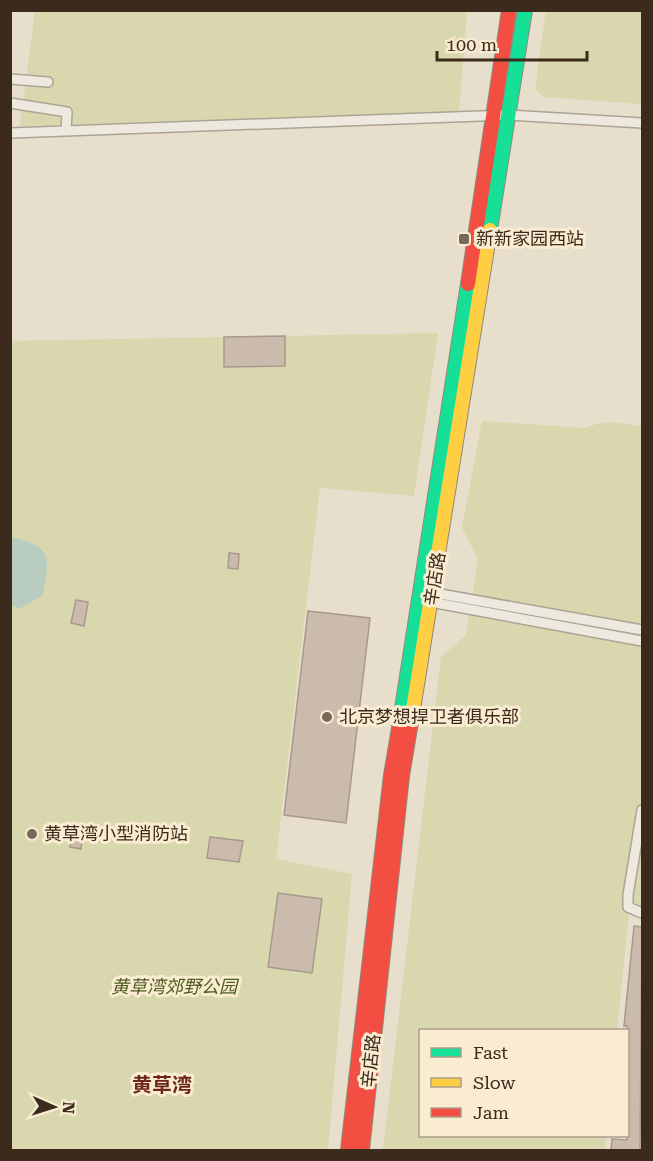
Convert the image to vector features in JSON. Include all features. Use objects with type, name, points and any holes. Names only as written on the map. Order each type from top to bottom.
[{"type":"main road","name":"辛店路","points":[[362,1150],[400,787],[509,10]]},
{"type":"main road","name":"辛店路","points":[[348,1150],[383,836],[525,10]]},
{"type":"street","points":[[10,79],[48,82]]},
{"type":"street","points":[[10,103],[67,112],[66,131]]},
{"type":"street","points":[[10,133],[493,115],[642,123]]},
{"type":"street","points":[[426,596],[642,630]]},
{"type":"street","points":[[426,596],[642,641]]},
{"type":"street","points":[[642,810],[628,895],[628,907],[642,913]]},
{"type":"green space","points":[[35,11],[467,11],[459,113],[20,126]]},
{"type":"green space","points":[[546,11],[642,11],[642,104],[544,97],[535,89]]},
{"type":"green space","name":"黄草湾郊野公园","points":[[438,333],[414,496],[320,488],[276,859],[352,874],[328,1150],[11,1150],[10,341]]},
{"type":"green space","points":[[482,421],[585,428],[599,423],[642,427],[642,913],[629,912],[617,1029],[419,1029],[419,1137],[606,1137],[605,1150],[383,1150],[441,657],[466,635],[478,559],[462,528]]},
{"type":"shaded area","points":[[11,537],[41,549],[47,562],[43,595],[19,609],[11,605]]},
{"type":"building","points":[[285,336],[285,366],[224,367],[224,337]]},
{"type":"building","points":[[229,553],[239,554],[238,569],[228,568]]},
{"type":"building","points":[[76,600],[88,602],[84,626],[71,623]]},
{"type":"building","name":"北京梦想捍卫者俱乐部","points":[[308,611],[370,618],[346,823],[284,815]]},
{"type":"building","points":[[73,829],[83,831],[81,849],[70,847]]},
{"type":"building","points":[[210,837],[243,841],[239,862],[207,858]]},
{"type":"building","points":[[278,893],[322,899],[312,973],[268,967]]},
{"type":"building","points":[[634,926],[642,927],[640,1150],[611,1150],[612,1139],[627,1140],[629,1137],[629,1029],[624,1026]]},
{"type":"traffic: fast","points":[[490,230],[525,10]]},
{"type":"traffic: fast","points":[[399,728],[468,284]]},
{"type":"traffic: slow","points":[[410,728],[490,230]]},
{"type":"traffic: jam","points":[[468,284],[509,10]]},
{"type":"traffic: jam","points":[[348,1150],[391,775],[399,728]]},
{"type":"traffic: jam","points":[[362,1150],[402,776],[410,728]]},
{"type":"place","name":"新新家园西站","points":[[464,239]]},
{"type":"place","name":"北京梦想捍卫者俱乐部","points":[[327,717]]},
{"type":"place","name":"黄草湾小型消防站","points":[[32,834]]},
{"type":"district","name":"黄草湾","points":[[162,1085]]}]
